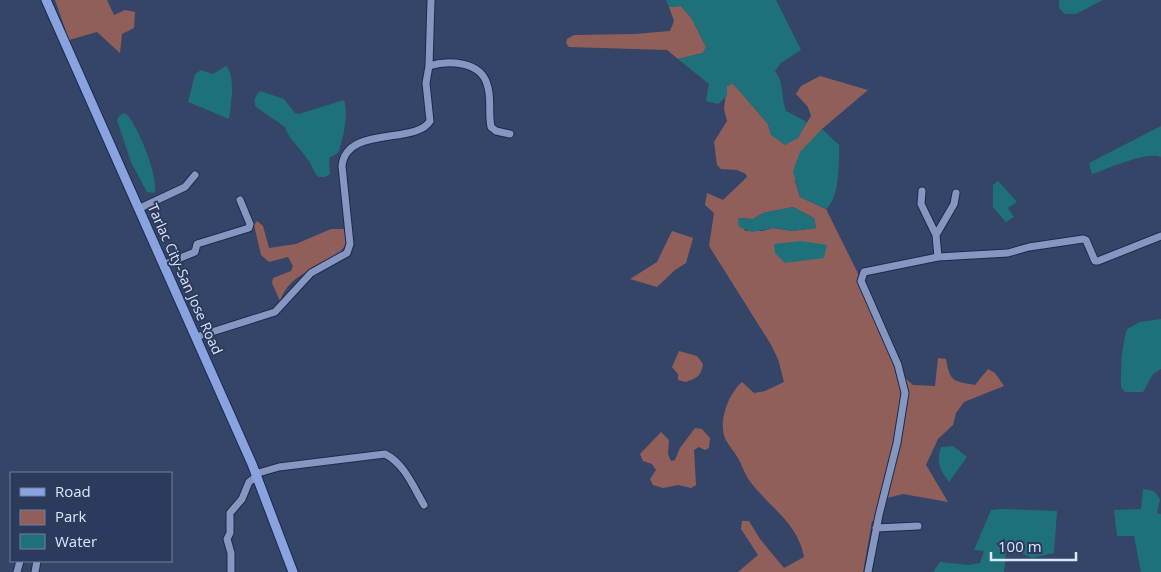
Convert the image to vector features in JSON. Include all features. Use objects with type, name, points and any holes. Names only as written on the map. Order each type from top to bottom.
[{"type":"main road","name":"Tarlac City-San Jose Road","points":[[46,0],[196,336],[256,475],[293,572]]},
{"type":"street","points":[[196,336],[275,312],[311,274],[347,253],[350,244],[344,197],[343,159],[354,148],[375,138],[416,130],[427,126],[430,119],[426,89],[429,66],[431,0]]},
{"type":"street","points":[[429,66],[453,62],[467,66],[482,75],[488,85],[491,126],[495,130],[510,134]]},
{"type":"street","points":[[138,209],[185,187],[195,175]]},
{"type":"street","points":[[922,191],[921,204],[936,235],[938,257]]},
{"type":"street","points":[[936,235],[954,204],[956,193]]},
{"type":"street","points":[[163,265],[196,252],[197,244],[249,228],[250,224],[240,200]]},
{"type":"street","points":[[868,572],[876,528],[897,443],[905,393],[898,366],[861,282],[861,276],[864,272],[938,257],[1008,253],[1029,247],[1083,239],[1086,240],[1095,261],[1098,261],[1161,236]]},
{"type":"street","points":[[231,572],[231,553],[227,539],[230,533],[230,513],[242,499],[249,482],[256,475],[279,467],[386,454],[393,458],[401,468],[424,505]]},
{"type":"street","points":[[876,528],[918,526]]},
{"type":"green space","points":[[55,0],[107,0],[114,15],[125,10],[135,12],[134,28],[122,34],[120,53],[97,32],[69,40]]},
{"type":"green space","points":[[681,6],[692,19],[706,47],[703,53],[678,59],[667,50],[569,47],[566,43],[567,39],[574,35],[635,34],[670,31],[674,21],[669,7]]},
{"type":"green space","points":[[820,76],[868,90],[822,129],[814,139],[795,181],[800,197],[826,209],[882,322],[899,359],[904,377],[913,385],[935,386],[938,358],[946,359],[951,376],[957,381],[975,385],[988,369],[995,373],[1004,386],[964,402],[956,413],[953,425],[938,439],[926,465],[948,502],[903,494],[887,498],[880,521],[872,521],[863,572],[738,572],[758,555],[741,529],[742,521],[749,521],[760,539],[784,568],[804,557],[796,535],[783,517],[750,481],[725,438],[723,431],[724,416],[729,400],[742,382],[754,393],[765,391],[784,382],[778,359],[770,343],[709,246],[714,213],[705,205],[707,193],[723,200],[747,177],[746,174],[737,170],[721,169],[717,165],[714,142],[727,121],[724,109],[727,86],[733,83],[768,124],[771,135],[798,137],[811,116],[808,107],[796,94],[801,86]],"holes":[[[793,207],[814,218],[816,228],[792,231],[773,228],[762,231],[745,231],[739,218],[753,219],[763,213]]]},
{"type":"green space","points":[[257,221],[263,226],[269,248],[296,244],[331,229],[344,229],[346,243],[333,258],[294,281],[286,289],[280,301],[272,283],[273,278],[291,271],[293,266],[288,257],[269,262],[261,255],[254,225]]},
{"type":"green space","points":[[672,231],[693,238],[686,263],[675,270],[657,287],[630,279],[657,262]]},
{"type":"green space","points":[[679,351],[697,356],[703,364],[698,376],[686,382],[678,380],[678,374],[672,367]]},
{"type":"green space","points":[[695,428],[702,429],[710,438],[709,448],[705,450],[699,447],[694,450],[696,485],[691,488],[678,485],[663,488],[653,485],[650,479],[656,470],[652,464],[643,461],[640,454],[661,432],[669,440],[668,454],[671,461],[675,460],[680,448]]},
{"type":"water","points":[[666,0],[776,0],[801,50],[781,63],[775,71],[780,80],[786,111],[807,122],[798,138],[785,145],[771,135],[768,124],[733,84],[727,86],[727,96],[718,104],[706,101],[709,84],[678,59],[703,53],[706,47],[692,19],[681,6],[669,7]]},
{"type":"water","points":[[1059,0],[1103,0],[1076,14],[1065,14],[1059,8]]},
{"type":"water","points":[[226,66],[232,83],[229,119],[188,102],[195,74],[201,70],[213,74]]},
{"type":"water","points":[[260,91],[284,99],[295,113],[299,114],[344,100],[346,119],[338,153],[329,158],[330,174],[325,177],[319,177],[285,127],[256,107],[255,99]]},
{"type":"water","points":[[125,113],[130,118],[141,138],[151,165],[154,177],[154,193],[147,192],[131,162],[117,120],[120,115]]},
{"type":"water","points":[[1161,126],[1161,157],[1146,156],[1137,158],[1092,174],[1089,163]]},
{"type":"water","points":[[822,129],[839,145],[839,170],[836,188],[831,204],[826,209],[800,197],[793,171],[800,152]]},
{"type":"water","points":[[998,181],[1017,202],[1008,208],[1014,217],[1006,222],[993,207],[993,185]]},
{"type":"water","points":[[793,207],[814,218],[816,228],[792,231],[773,228],[752,232],[739,227],[738,218],[753,219],[763,213]]},
{"type":"water","points":[[802,241],[827,245],[824,258],[785,263],[775,253],[774,244]]},
{"type":"water","points":[[1161,319],[1161,369],[1153,374],[1143,392],[1125,392],[1121,387],[1121,365],[1127,329],[1140,322]]},
{"type":"water","points":[[953,446],[967,457],[949,482],[941,470],[939,457],[941,447]]},
{"type":"water","points":[[1143,489],[1154,491],[1160,499],[1157,513],[1161,514],[1161,572],[1141,572],[1134,536],[1117,536],[1114,510],[1141,509]]},
{"type":"water","points":[[991,510],[1057,511],[1054,553],[1032,558],[1018,551],[1006,552],[1004,572],[933,572],[940,562],[969,565],[980,563],[984,551],[974,550]]}]
